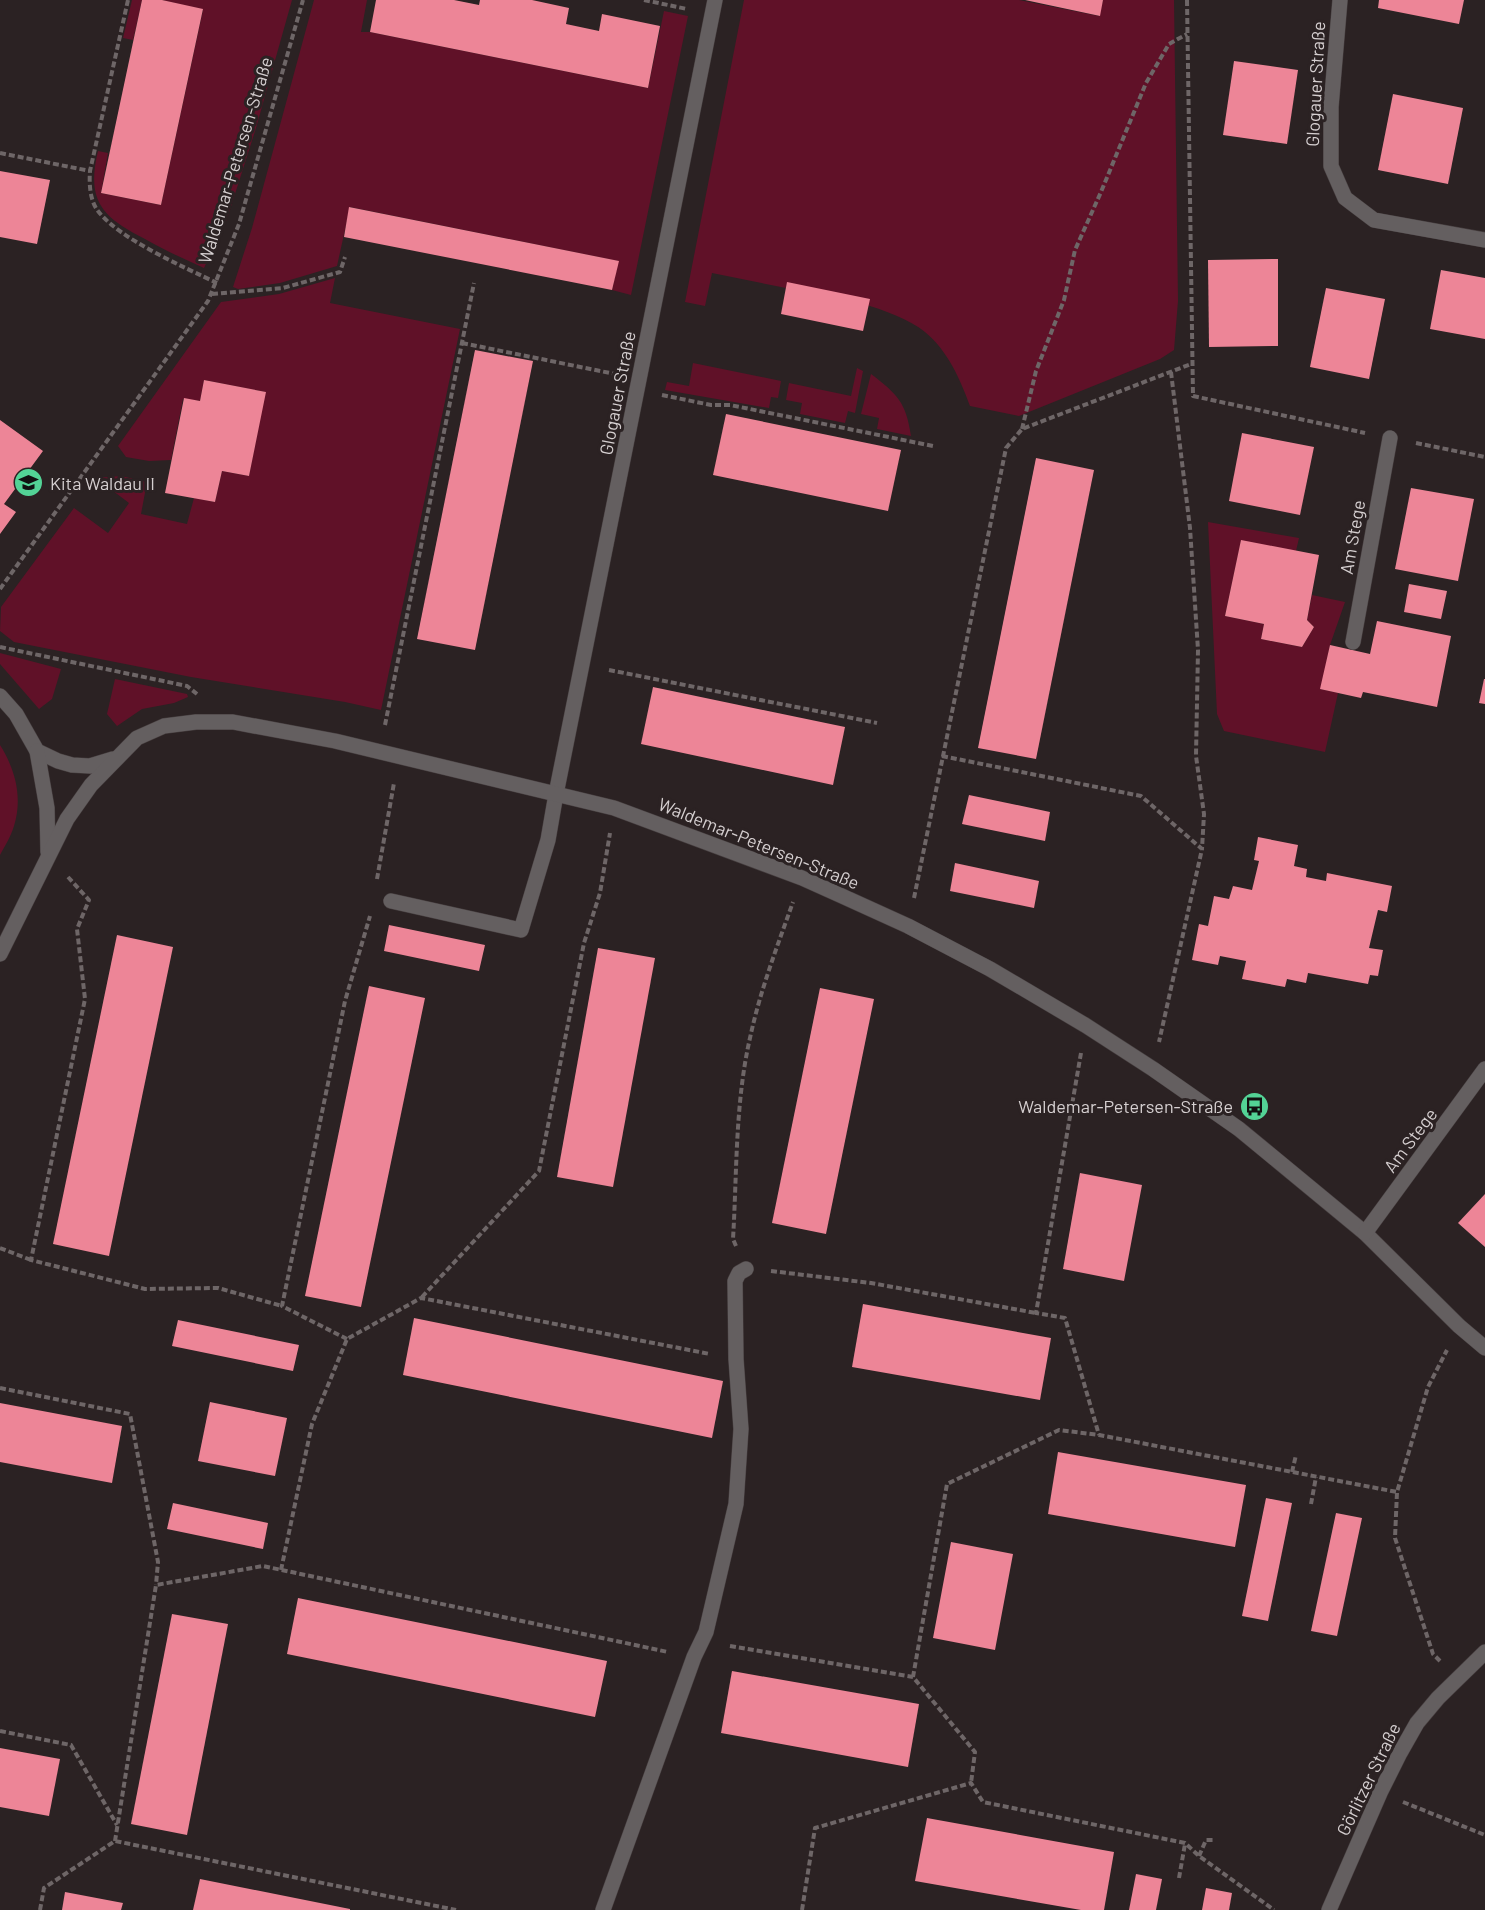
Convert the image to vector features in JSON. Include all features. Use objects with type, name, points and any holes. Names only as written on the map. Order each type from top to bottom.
[{"type":"street","name":"Glogauer Straße","points":[[1340,0],[1331,107],[1331,166],[1345,198],[1374,220],[1485,240]]},
{"type":"street","name":"Glogauer Straße","points":[[391,901],[521,930],[549,840],[556,794],[714,7]]},
{"type":"street","name":"Am Stege","points":[[1353,642],[1390,438]]},
{"type":"street","points":[[0,696],[16,714],[37,751],[47,808],[48,855]]},
{"type":"street","name":"Waldemar-Petersen-Straße","points":[[37,751],[72,765],[90,766],[116,758],[137,738],[164,726],[196,722],[233,722],[335,741],[614,808],[802,878],[908,926],[990,969],[1153,1069],[1239,1129],[1365,1233],[1459,1326],[1485,1348]]},
{"type":"street","points":[[0,954],[67,819],[91,785],[116,758]]},
{"type":"street","name":"Am Stege","points":[[1365,1233],[1485,1069]]},
{"type":"street","points":[[603,1910],[694,1657],[703,1641],[736,1504],[741,1429],[736,1359],[735,1281],[739,1273],[746,1269]]},
{"type":"street","name":"Görlitzer Straße","points":[[1329,1910],[1380,1793],[1417,1723],[1437,1698],[1485,1652]]},
{"type":"path","points":[[128,0],[90,171],[89,184],[96,210],[121,232],[217,283]]},
{"type":"path","name":"Waldemar-Petersen-Straße","points":[[0,589],[212,294],[239,224],[303,0]]},
{"type":"path","points":[[644,0],[714,7]]},
{"type":"path","points":[[1187,0],[1193,396],[1485,456]]},
{"type":"path","points":[[908,926],[1006,448],[1022,429],[1036,371],[1064,300],[1075,250],[1146,83],[1169,44],[1187,34]]},
{"type":"path","points":[[0,153],[90,171]]},
{"type":"path","points":[[212,294],[284,288],[340,272],[345,257]]},
{"type":"path","points":[[380,752],[474,283]]},
{"type":"path","points":[[462,343],[639,385],[711,405],[730,405],[933,446]]},
{"type":"path","points":[[1022,429],[1191,364]]},
{"type":"path","points":[[1153,1069],[1202,849],[1204,814],[1196,756],[1198,650],[1191,539],[1171,372]]},
{"type":"path","points":[[0,646],[187,686],[233,722]]},
{"type":"path","points":[[582,664],[877,723]]},
{"type":"path","points":[[942,756],[1141,796],[1202,849]]},
{"type":"path","points":[[377,880],[399,757]]},
{"type":"path","points":[[280,1570],[312,1424],[347,1339],[422,1298],[539,1171],[584,943],[600,893],[614,808]]},
{"type":"path","points":[[31,1260],[86,999],[76,929],[89,900],[48,855]]},
{"type":"path","points":[[802,878],[767,973],[750,1039],[741,1091],[733,1239],[746,1269],[871,1282],[1065,1318],[1099,1435]]},
{"type":"path","points":[[282,1306],[345,1001],[371,913]]},
{"type":"path","points":[[1036,1313],[1085,1026]]},
{"type":"path","points":[[0,1248],[31,1260],[145,1290],[218,1288],[282,1306],[347,1339]]},
{"type":"path","points":[[422,1298],[736,1359]]},
{"type":"path","points":[[1457,1680],[1433,1654],[1395,1538],[1397,1492],[1428,1387],[1459,1326]]},
{"type":"path","points":[[0,1388],[130,1414],[158,1562],[115,1841]]},
{"type":"path","points":[[913,1677],[947,1484],[1059,1430],[1099,1435],[1397,1492]]},
{"type":"path","points":[[1292,1472],[1296,1455]]},
{"type":"path","points":[[1311,1504],[1316,1477]]},
{"type":"path","points":[[156,1585],[263,1566],[694,1657]]},
{"type":"path","points":[[703,1641],[913,1677],[975,1752],[971,1783],[983,1802],[1185,1843],[1199,1856],[1274,1910]]},
{"type":"path","points":[[0,1731],[71,1745],[118,1826]]},
{"type":"path","points":[[802,1910],[815,1828],[971,1783]]},
{"type":"path","points":[[1380,1793],[1485,1835]]},
{"type":"path","points":[[1199,1856],[1206,1840],[1214,1840]]},
{"type":"path","points":[[40,1910],[44,1888],[115,1841],[456,1910]]},
{"type":"path","points":[[1179,1878],[1185,1843]]},
{"type":"shaded area","points":[[132,0],[142,0],[133,40],[123,38]]},
{"type":"shaded area","points":[[162,0],[292,0],[256,128],[227,219],[204,268],[159,247],[118,223],[101,206],[94,183],[98,151],[108,153],[101,193],[161,205],[203,10]]},
{"type":"shaded area","points":[[314,0],[367,0],[361,32],[648,88],[664,11],[688,16],[631,295],[612,290],[618,261],[350,207],[337,266],[280,283],[238,289],[233,287],[252,228]]},
{"type":"shaded area","points":[[744,0],[1019,0],[1099,16],[1103,0],[1174,0],[1178,301],[1174,350],[1160,359],[1019,416],[970,406],[952,366],[933,340],[912,323],[879,309],[787,283],[786,288],[712,273],[705,306],[685,302]]},
{"type":"shaded area","points":[[335,278],[330,303],[460,329],[381,710],[191,677],[14,642],[0,631],[1,607],[74,508],[108,533],[129,503],[96,478],[121,476],[147,482],[141,514],[187,524],[194,498],[215,502],[222,471],[249,476],[265,392],[204,380],[200,401],[183,399],[171,460],[149,461],[126,457],[118,446],[221,302],[279,294]]},
{"type":"shaded area","points":[[693,363],[781,381],[778,398],[771,397],[769,408],[665,390],[667,382],[689,386]]},
{"type":"shaded area","points":[[857,368],[863,371],[855,413],[848,411],[845,423],[800,414],[802,403],[786,400],[789,383],[851,396]]},
{"type":"shaded area","points":[[871,374],[888,387],[899,400],[909,424],[911,436],[877,429],[879,418],[861,414]]},
{"type":"shaded area","points":[[1208,522],[1299,538],[1296,551],[1241,541],[1225,616],[1264,624],[1261,639],[1302,647],[1314,627],[1307,620],[1312,595],[1345,602],[1330,645],[1321,689],[1338,693],[1325,752],[1224,731],[1217,714]]},
{"type":"shaded area","points":[[0,653],[61,669],[52,699],[39,709],[0,664]]},
{"type":"shaded area","points":[[115,679],[187,694],[188,697],[174,703],[142,709],[117,726],[107,714]]},
{"type":"shaded area","points":[[0,745],[10,764],[16,784],[18,804],[13,830],[0,855]]},
{"type":"building","points":[[142,0],[162,0],[203,9],[161,205],[101,193]]},
{"type":"building","points":[[376,0],[454,0],[479,5],[480,0],[532,0],[569,8],[566,24],[599,31],[602,14],[660,26],[648,88],[370,32]]},
{"type":"building","points":[[1025,0],[1103,0],[1100,16]]},
{"type":"building","points":[[1379,0],[1464,0],[1459,24],[1378,8]]},
{"type":"building","points":[[1234,61],[1298,70],[1287,144],[1223,135]]},
{"type":"building","points":[[1393,94],[1463,108],[1448,184],[1378,170]]},
{"type":"building","points":[[0,171],[50,180],[37,244],[0,237]]},
{"type":"building","points":[[349,207],[619,261],[612,290],[344,237]]},
{"type":"building","points":[[1278,259],[1278,346],[1209,347],[1208,260]]},
{"type":"building","points":[[1441,270],[1485,278],[1485,339],[1430,329]]},
{"type":"building","points":[[787,282],[870,299],[863,331],[781,314]]},
{"type":"building","points":[[1326,288],[1385,299],[1369,379],[1310,367]]},
{"type":"building","points":[[475,350],[533,361],[475,650],[417,639]]},
{"type":"building","points":[[204,380],[266,392],[249,476],[222,471],[215,502],[165,493],[184,398],[200,401]]},
{"type":"building","points":[[726,414],[901,450],[888,511],[713,475]]},
{"type":"building","points":[[0,420],[43,451],[4,504],[16,512],[0,534]]},
{"type":"building","points":[[1242,433],[1314,447],[1300,515],[1229,501]]},
{"type":"building","points":[[1036,458],[1094,470],[1036,759],[978,748]]},
{"type":"building","points":[[1411,488],[1474,499],[1458,581],[1395,569]]},
{"type":"building","points":[[1241,540],[1319,555],[1307,620],[1314,627],[1302,647],[1261,639],[1264,624],[1225,616]]},
{"type":"building","points":[[1409,584],[1447,591],[1441,619],[1404,612]]},
{"type":"building","points":[[1377,621],[1451,636],[1437,707],[1363,692],[1361,698],[1320,689],[1330,645],[1370,654]]},
{"type":"building","points":[[1485,679],[1485,704],[1479,703]]},
{"type":"building","points":[[653,687],[845,727],[833,785],[641,744]]},
{"type":"building","points":[[969,795],[1050,812],[1045,841],[962,824]]},
{"type":"building","points":[[1258,837],[1298,845],[1294,866],[1307,869],[1306,877],[1326,881],[1327,873],[1392,886],[1387,912],[1378,910],[1369,948],[1383,950],[1378,976],[1370,975],[1368,984],[1308,973],[1306,983],[1287,979],[1285,987],[1242,979],[1246,961],[1220,956],[1218,965],[1192,960],[1199,924],[1208,926],[1214,896],[1229,899],[1233,886],[1252,890],[1259,861],[1254,860]]},
{"type":"building","points":[[955,863],[1039,881],[1034,908],[950,891]]},
{"type":"building","points":[[389,925],[485,945],[479,971],[384,951]]},
{"type":"building","points":[[117,935],[173,947],[109,1256],[53,1244]]},
{"type":"building","points":[[598,948],[655,958],[613,1187],[557,1177]]},
{"type":"building","points":[[369,986],[425,998],[361,1307],[305,1296]]},
{"type":"building","points":[[820,988],[874,999],[826,1234],[772,1223]]},
{"type":"building","points":[[1080,1173],[1142,1185],[1124,1281],[1063,1269]]},
{"type":"building","points":[[1485,1194],[1485,1247],[1458,1223]]},
{"type":"building","points":[[863,1304],[1051,1338],[1040,1400],[852,1367]]},
{"type":"building","points":[[414,1318],[723,1381],[712,1438],[403,1375]]},
{"type":"building","points":[[178,1320],[299,1345],[293,1371],[172,1346]]},
{"type":"building","points":[[210,1402],[287,1418],[275,1476],[198,1461]]},
{"type":"building","points":[[0,1403],[122,1426],[112,1483],[0,1462]]},
{"type":"building","points":[[1058,1452],[1246,1485],[1235,1547],[1048,1514]]},
{"type":"building","points":[[1266,1498],[1292,1503],[1268,1621],[1242,1616]]},
{"type":"building","points":[[173,1503],[268,1523],[263,1549],[167,1529]]},
{"type":"building","points":[[1336,1513],[1362,1518],[1337,1636],[1311,1631]]},
{"type":"building","points":[[951,1542],[1013,1554],[995,1650],[933,1638]]},
{"type":"building","points":[[298,1598],[607,1661],[595,1717],[287,1654]]},
{"type":"building","points":[[172,1614],[228,1624],[187,1835],[131,1824]]},
{"type":"building","points":[[732,1671],[919,1704],[908,1767],[721,1733]]},
{"type":"building","points":[[0,1748],[60,1759],[49,1816],[0,1807]]},
{"type":"building","points":[[927,1818],[1114,1852],[1104,1910],[1081,1910],[915,1881]]},
{"type":"building","points":[[1136,1874],[1162,1879],[1156,1910],[1129,1910]]},
{"type":"building","points":[[200,1879],[350,1909],[350,1910],[193,1910]]},
{"type":"building","points":[[1206,1888],[1232,1893],[1229,1910],[1202,1910]]},
{"type":"building","points":[[65,1892],[123,1903],[121,1910],[62,1910]]},
{"type":"place","name":"Kita Waldau II","points":[[29,483]]},
{"type":"place","name":"Waldemar-Petersen-Straße","points":[[1254,1106]]}]
